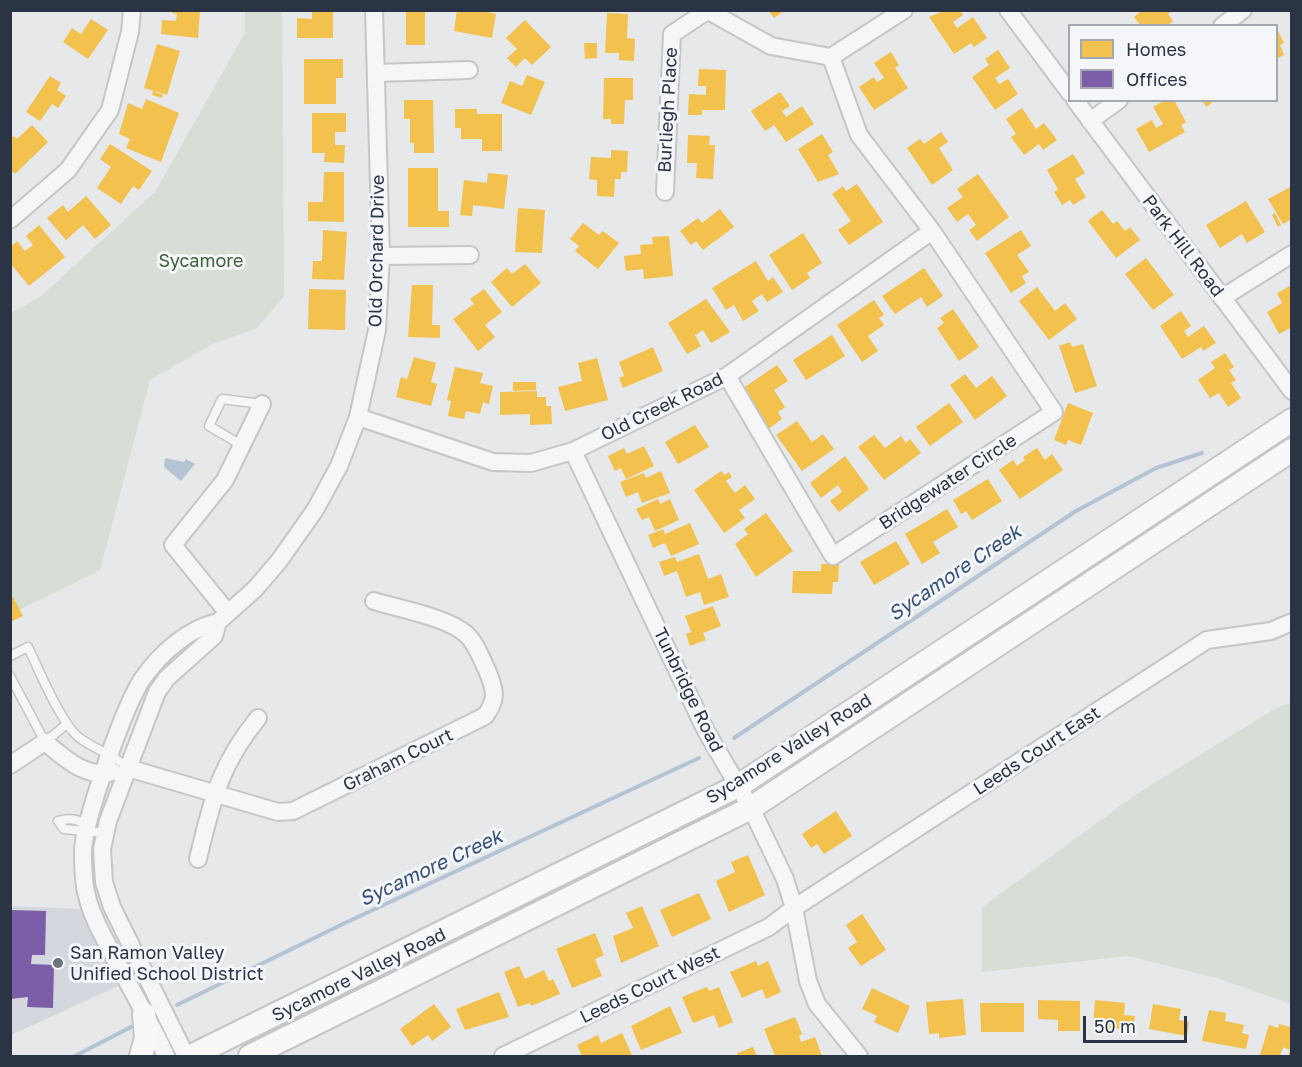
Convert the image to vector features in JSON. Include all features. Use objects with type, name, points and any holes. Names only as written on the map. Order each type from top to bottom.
[{"type":"main road","name":"Sycamore Valley Road","points":[[191,1056],[738,786],[1292,420]]},
{"type":"main road","name":"Sycamore Valley Road","points":[[250,1056],[751,808],[1292,450]]},
{"type":"main road","points":[[141,1056],[146,1038],[144,1014]]},
{"type":"street","points":[[10,220],[68,170],[110,110],[130,32],[132,10]]},
{"type":"street","name":"Old Orchard Drive","points":[[166,1056],[98,926],[86,895],[83,849],[104,774],[127,709],[142,680],[158,659],[205,625],[223,618],[255,589],[279,561],[315,510],[339,466],[358,417],[377,330],[381,256],[374,10]]},
{"type":"street","points":[[707,11],[771,46],[831,57],[904,10]]},
{"type":"street","points":[[1008,10],[1068,90]]},
{"type":"street","points":[[1225,24],[1243,10]]},
{"type":"street","name":"Burliegh Place","points":[[664,192],[672,34],[707,11]]},
{"type":"street","points":[[831,57],[859,135],[932,231]]},
{"type":"street","points":[[376,73],[469,70]]},
{"type":"street","name":"Park Hill Road","points":[[1076,102],[1292,391]]},
{"type":"street","points":[[1090,121],[1116,102]]},
{"type":"street","name":"Bridgewater Circle","points":[[727,376],[833,556],[1054,412],[932,231]]},
{"type":"street","name":"Old Creek Road","points":[[358,417],[493,462],[531,463],[573,452],[727,376],[932,231]]},
{"type":"street","points":[[1222,298],[1292,254]]},
{"type":"street","points":[[381,256],[470,255]]},
{"type":"street","points":[[223,618],[173,545],[225,480],[262,404]]},
{"type":"street","name":"Tunbridge Road","points":[[573,452],[706,731],[751,808],[785,879],[794,908],[808,981],[817,1004],[860,1056]]},
{"type":"street","name":"Graham Court","points":[[128,768],[213,795],[278,812],[293,811],[485,716],[494,705],[496,690],[474,644],[466,634],[454,626],[374,601]]},
{"type":"street","name":"Old Orchard Drive","points":[[186,1056],[112,907],[104,882],[102,864],[106,833],[157,692],[167,678],[214,636],[223,618]]},
{"type":"street","name":"Leeds Court East","points":[[794,908],[1207,640],[1271,631],[1292,622]]},
{"type":"street","points":[[198,859],[213,795],[235,746],[258,718]]},
{"type":"street","points":[[10,765],[45,742],[81,769],[104,774],[128,768]]},
{"type":"street","name":"Leeds Court West","points":[[503,1056],[770,927],[794,908]]},
{"type":"lane","points":[[243,446],[209,426],[213,417],[222,399],[262,404]]},
{"type":"lane","points":[[10,656],[28,647],[67,724],[79,739],[112,754],[128,768]]},
{"type":"lane","points":[[10,676],[45,742],[67,724]]},
{"type":"lane","points":[[88,830],[106,833]]},
{"type":"shaded area","name":"San Ramon Valley Unified School District","points":[[11,906],[81,909],[118,986],[11,1035]]},
{"type":"green space","name":"Sycamore","points":[[245,11],[282,11],[284,296],[257,328],[210,345],[150,380],[100,570],[11,614],[10,314],[41,296],[155,192],[245,33]]},
{"type":"green space","points":[[1291,703],[1291,1004],[1217,978],[1128,956],[982,972],[982,907],[1138,793],[1278,707]]},
{"type":"water","points":[[165,458],[184,462],[186,459],[195,464],[181,481],[164,467]]},
{"type":"building: Homes","points":[[172,10],[200,10],[198,38],[161,34],[162,20],[176,21],[177,14],[172,13]]},
{"type":"building: Homes","points":[[312,10],[333,10],[333,38],[297,38],[297,18],[312,19]]},
{"type":"building: Homes","points":[[406,10],[425,10],[425,45],[406,45]]},
{"type":"building: Homes","points":[[457,10],[479,10],[496,14],[492,38],[454,31]]},
{"type":"building: Homes","points":[[768,10],[785,10],[774,18]]},
{"type":"building: Homes","points":[[946,10],[960,10],[963,15],[953,22],[957,28],[973,17],[987,38],[974,47],[971,43],[954,54],[929,17]]},
{"type":"building: Homes","points":[[1142,10],[1172,10],[1168,14],[1173,21],[1169,24],[1139,24],[1134,17]]},
{"type":"building: Homes","points":[[607,13],[628,14],[627,38],[635,39],[634,61],[619,60],[619,53],[605,53]]},
{"type":"building: Homes","points":[[91,19],[108,30],[88,59],[63,42],[72,28],[81,34]]},
{"type":"building: Homes","points":[[525,20],[551,47],[532,65],[525,58],[516,67],[507,58],[517,49],[506,38]]},
{"type":"building: Homes","points":[[1278,31],[1284,43],[1280,45],[1284,55],[1278,58]]},
{"type":"building: Homes","points":[[584,43],[597,43],[597,58],[585,59]]},
{"type":"building: Homes","points":[[157,44],[180,51],[167,95],[144,88]]},
{"type":"building: Homes","points":[[998,50],[1010,68],[995,78],[999,84],[1008,79],[1018,94],[995,110],[972,77],[989,65],[985,59]]},
{"type":"building: Homes","points":[[891,52],[899,65],[895,68],[908,88],[874,110],[859,87],[874,77],[877,82],[884,78],[874,63]]},
{"type":"building: Homes","points":[[304,59],[343,59],[343,78],[336,78],[336,104],[304,104]]},
{"type":"building: Homes","points":[[699,69],[726,70],[725,110],[702,110],[702,115],[688,115],[689,94],[706,95],[706,86],[698,86]]},
{"type":"building: Homes","points":[[527,75],[545,82],[531,115],[501,103],[510,81],[522,86]]},
{"type":"building: Homes","points":[[50,76],[61,83],[57,90],[66,96],[58,108],[52,104],[40,121],[26,112]]},
{"type":"building: Homes","points":[[604,78],[633,78],[633,100],[625,100],[624,124],[611,124],[611,119],[603,119]]},
{"type":"building: Homes","points":[[153,91],[163,95],[162,98],[152,95]]},
{"type":"building: Homes","points":[[780,92],[790,106],[782,111],[786,117],[802,106],[814,124],[786,142],[774,125],[765,131],[751,111]]},
{"type":"building: Homes","points":[[146,99],[179,113],[161,162],[126,148],[130,139],[119,134],[128,103],[142,109]]},
{"type":"building: Homes","points":[[404,100],[433,100],[434,153],[414,153],[414,143],[410,143],[410,119],[404,119]]},
{"type":"building: Homes","points":[[1162,102],[1175,102],[1186,122],[1181,125],[1185,132],[1149,152],[1136,129],[1152,120],[1156,128],[1163,124],[1153,107]]},
{"type":"building: Homes","points":[[1203,102],[1213,102],[1206,107]]},
{"type":"building: Homes","points":[[1022,108],[1036,129],[1044,123],[1057,140],[1043,150],[1039,144],[1024,155],[1011,137],[1016,134],[1006,119]]},
{"type":"building: Homes","points":[[455,109],[477,109],[477,114],[502,114],[502,151],[482,151],[482,139],[461,139],[461,128],[455,128]]},
{"type":"building: Homes","points":[[312,113],[346,113],[346,132],[335,132],[335,145],[345,145],[344,163],[324,162],[325,153],[312,153]]},
{"type":"building: Homes","points":[[32,125],[48,142],[15,174],[10,169],[10,139],[14,136],[17,139]]},
{"type":"building: Homes","points":[[941,132],[948,142],[939,148],[953,170],[932,185],[907,148],[920,139],[924,144]]},
{"type":"building: Homes","points":[[822,134],[833,152],[828,155],[839,174],[818,182],[798,149]]},
{"type":"building: Homes","points":[[688,135],[710,136],[709,145],[715,145],[713,179],[696,178],[697,163],[687,163]]},
{"type":"building: Homes","points":[[110,144],[152,171],[139,190],[133,186],[121,204],[97,188],[111,167],[100,159]]},
{"type":"building: Homes","points":[[611,150],[628,151],[627,172],[621,172],[621,179],[615,179],[614,197],[597,196],[597,180],[589,179],[591,157],[611,158]]},
{"type":"building: Homes","points":[[1073,154],[1085,173],[1075,179],[1086,197],[1073,205],[1070,200],[1062,205],[1054,192],[1058,189],[1047,170]]},
{"type":"building: Homes","points":[[408,168],[438,168],[438,211],[449,211],[449,227],[408,227]]},
{"type":"building: Homes","points":[[324,172],[344,172],[344,222],[308,221],[308,202],[323,202]]},
{"type":"building: Homes","points":[[488,173],[508,175],[504,209],[473,205],[472,216],[460,215],[464,180],[487,183]]},
{"type":"building: Homes","points":[[978,174],[1009,217],[977,241],[969,230],[976,225],[968,214],[957,222],[947,208],[963,197],[957,189]]},
{"type":"building: Homes","points":[[857,184],[883,222],[849,245],[838,230],[851,221],[832,194],[843,186],[846,191]]},
{"type":"building: Homes","points":[[1292,186],[1292,219],[1283,224],[1268,199]]},
{"type":"building: Homes","points":[[86,196],[111,225],[95,239],[83,225],[66,240],[47,218],[63,205],[68,212]]},
{"type":"building: Homes","points":[[1246,201],[1265,232],[1247,243],[1242,234],[1220,248],[1206,225]]},
{"type":"building: Homes","points":[[518,208],[545,210],[542,253],[515,252]]},
{"type":"building: Homes","points":[[720,209],[734,227],[703,250],[696,241],[691,245],[680,231],[698,218],[702,223]]},
{"type":"building: Homes","points":[[1102,210],[1113,224],[1117,221],[1125,231],[1130,227],[1140,240],[1116,258],[1088,221]]},
{"type":"building: Homes","points":[[1275,213],[1281,225],[1278,227],[1272,215]]},
{"type":"building: Homes","points":[[583,223],[599,235],[603,231],[619,243],[598,269],[575,251],[579,246],[570,239]]},
{"type":"building: Homes","points":[[39,225],[65,257],[29,286],[10,263],[10,247],[17,241],[25,251],[33,245],[26,236]]},
{"type":"building: Homes","points":[[323,230],[347,232],[344,280],[312,279],[313,261],[322,261]]},
{"type":"building: Homes","points":[[1021,230],[1031,246],[1017,255],[1029,272],[1022,276],[1026,283],[1011,293],[985,253]]},
{"type":"building: Homes","points":[[803,233],[822,263],[807,273],[810,278],[792,290],[769,255]]},
{"type":"building: Homes","points":[[669,236],[673,276],[644,279],[643,269],[626,271],[624,256],[641,254],[640,245],[653,244],[652,237]]},
{"type":"building: Homes","points":[[1146,258],[1174,295],[1153,310],[1125,274]]},
{"type":"building: Homes","points":[[756,261],[768,281],[773,277],[783,292],[767,302],[762,294],[752,301],[759,311],[743,321],[734,305],[726,310],[712,288]]},
{"type":"building: Homes","points":[[525,264],[541,283],[512,307],[491,282],[507,268],[512,274]]},
{"type":"building: Homes","points":[[924,268],[943,296],[927,307],[921,297],[895,314],[882,296]]},
{"type":"building: Homes","points":[[412,285],[433,285],[432,325],[440,325],[440,338],[408,337]]},
{"type":"building: Homes","points":[[1292,285],[1292,327],[1279,334],[1267,312],[1282,303],[1277,293]]},
{"type":"building: Homes","points":[[1037,287],[1055,311],[1065,303],[1077,319],[1049,340],[1019,301]]},
{"type":"building: Homes","points":[[309,289],[346,290],[345,330],[308,329]]},
{"type":"building: Homes","points":[[484,289],[502,312],[485,325],[495,337],[478,351],[453,319],[474,304],[470,299]]},
{"type":"building: Homes","points":[[706,299],[730,332],[711,343],[703,330],[695,335],[701,346],[687,354],[668,323]]},
{"type":"building: Homes","points":[[874,300],[884,315],[879,318],[884,325],[868,336],[878,351],[862,362],[837,325]]},
{"type":"building: Homes","points":[[953,309],[979,347],[959,361],[937,328],[944,323],[940,318]]},
{"type":"building: Homes","points":[[1181,311],[1191,326],[1184,331],[1188,337],[1204,326],[1216,343],[1203,351],[1201,347],[1182,359],[1160,326]]},
{"type":"building: Homes","points":[[832,335],[845,356],[806,380],[793,360]]},
{"type":"building: Homes","points":[[1070,342],[1072,347],[1083,344],[1097,386],[1075,393],[1059,346]]},
{"type":"building: Homes","points":[[653,347],[663,371],[623,388],[619,378],[624,376],[619,362]]},
{"type":"building: Homes","points":[[1225,353],[1234,367],[1229,370],[1236,380],[1231,383],[1241,398],[1228,407],[1219,393],[1210,398],[1198,380],[1215,368],[1211,362]]},
{"type":"building: Homes","points":[[414,357],[436,363],[431,382],[437,384],[431,406],[396,397],[401,377],[407,379]]},
{"type":"building: Homes","points":[[597,358],[608,400],[565,411],[558,387],[582,381],[578,363]]},
{"type":"building: Homes","points":[[777,365],[788,381],[774,390],[785,407],[778,412],[782,419],[768,429],[742,389]]},
{"type":"building: Homes","points":[[455,367],[483,373],[480,383],[493,386],[489,404],[483,402],[480,414],[466,411],[464,419],[448,416],[451,401],[447,400]]},
{"type":"building: Homes","points":[[965,374],[976,388],[992,376],[1007,396],[975,420],[950,385]]},
{"type":"building: Homes","points":[[513,382],[536,382],[536,390],[513,391]]},
{"type":"building: Homes","points":[[537,391],[537,397],[546,397],[546,406],[551,406],[552,424],[530,425],[530,414],[500,415],[500,392]]},
{"type":"building: Homes","points":[[949,403],[963,422],[930,446],[916,427]]},
{"type":"building: Homes","points":[[1068,403],[1093,413],[1081,445],[1068,440],[1066,445],[1054,440]]},
{"type":"building: Homes","points":[[797,421],[812,442],[823,434],[834,449],[802,471],[776,435]]},
{"type":"building: Homes","points":[[695,425],[709,447],[678,464],[665,442]]},
{"type":"building: Homes","points":[[874,435],[885,448],[901,436],[906,443],[910,439],[921,453],[884,480],[858,447]]},
{"type":"building: Homes","points":[[644,446],[654,466],[626,479],[621,468],[615,471],[608,456],[624,448],[627,454]]},
{"type":"building: Homes","points":[[1037,448],[1045,460],[1052,454],[1063,470],[1020,499],[999,470],[1013,460],[1017,466],[1025,460],[1023,457]]},
{"type":"building: Homes","points":[[845,456],[869,489],[839,512],[830,501],[842,492],[838,485],[821,498],[810,483]]},
{"type":"building: Homes","points":[[661,471],[670,493],[642,503],[638,492],[626,497],[620,482],[644,473],[646,478]]},
{"type":"building: Homes","points":[[721,471],[725,475],[729,472],[732,477],[726,481],[735,493],[745,485],[755,499],[739,510],[745,518],[724,533],[694,490]]},
{"type":"building: Homes","points":[[988,479],[1002,501],[972,520],[966,511],[961,514],[953,500]]},
{"type":"building: Homes","points":[[658,499],[660,504],[670,499],[679,520],[655,531],[649,517],[642,520],[636,509]]},
{"type":"building: Homes","points":[[947,509],[958,527],[933,542],[940,553],[922,564],[905,534]]},
{"type":"building: Homes","points":[[766,513],[793,551],[756,577],[735,544],[748,534],[744,529]]},
{"type":"building: Homes","points":[[690,523],[699,544],[671,556],[665,543],[653,548],[648,535],[663,529],[665,534]]},
{"type":"building: Homes","points":[[896,541],[910,564],[874,585],[860,562]]},
{"type":"building: Homes","points":[[699,554],[708,579],[721,574],[729,597],[704,605],[700,592],[686,597],[677,571],[664,576],[659,562],[675,557],[677,562]]},
{"type":"building: Homes","points":[[821,564],[839,564],[838,582],[833,582],[832,594],[792,593],[793,571],[821,571]]},
{"type":"building: Homes","points":[[13,597],[23,616],[10,622],[10,599]]},
{"type":"building: Homes","points":[[713,606],[721,626],[703,633],[706,640],[690,646],[686,634],[691,632],[685,616]]},
{"type":"building: Homes","points":[[836,811],[852,836],[824,854],[817,844],[811,848],[802,834]]},
{"type":"building: Homes","points":[[748,855],[765,895],[729,912],[716,881],[735,872],[731,862]]},
{"type":"building: Homes","points":[[699,893],[711,919],[672,937],[660,910]]},
{"type":"building: Homes","points":[[642,906],[659,946],[621,963],[613,936],[633,928],[626,913]]},
{"type":"building: Homes","points":[[862,914],[886,950],[861,966],[848,948],[857,942],[846,925]]},
{"type":"building: Homes","points":[[595,933],[604,955],[595,959],[602,976],[572,988],[556,949]]},
{"type":"building: Homes","points":[[756,961],[758,966],[768,961],[781,992],[766,999],[762,989],[742,998],[730,972]]},
{"type":"building: Homes","points":[[519,966],[525,979],[544,970],[549,981],[553,979],[560,994],[531,1006],[530,1003],[518,1007],[504,972]]},
{"type":"building: Homes","points":[[707,987],[709,991],[719,987],[733,1022],[719,1028],[714,1015],[693,1023],[682,997]]},
{"type":"building: Homes","points":[[872,988],[910,1006],[898,1033],[874,1022],[877,1016],[862,1009]]},
{"type":"building: Homes","points":[[499,992],[509,1017],[465,1030],[456,1009]]},
{"type":"building: Homes","points":[[963,999],[966,1035],[939,1038],[939,1033],[929,1034],[926,1002]]},
{"type":"building: Homes","points":[[1038,1000],[1080,1001],[1080,1031],[1058,1031],[1058,1020],[1038,1019]]},
{"type":"building: Homes","points":[[1095,1000],[1125,1003],[1124,1015],[1135,1016],[1133,1030],[1093,1027]]},
{"type":"building: Homes","points":[[980,1003],[1024,1003],[1024,1032],[981,1032]]},
{"type":"building: Homes","points":[[434,1004],[451,1027],[432,1041],[428,1035],[412,1046],[400,1029]]},
{"type":"building: Homes","points":[[1153,1004],[1181,1009],[1179,1020],[1189,1022],[1187,1036],[1149,1029]]},
{"type":"building: Homes","points":[[670,1006],[682,1033],[641,1050],[631,1026]]},
{"type":"building: Homes","points":[[1209,1010],[1226,1013],[1225,1021],[1244,1025],[1242,1033],[1249,1035],[1246,1049],[1202,1041]]},
{"type":"building: Homes","points":[[795,1017],[802,1034],[799,1036],[801,1042],[815,1037],[822,1056],[775,1056],[764,1029]]},
{"type":"building: Homes","points":[[1279,1024],[1290,1027],[1292,1056],[1288,1056],[1290,1050],[1283,1047],[1280,1056],[1260,1055],[1269,1025],[1278,1028]]},
{"type":"building: Homes","points":[[622,1033],[632,1055],[582,1056],[577,1045],[598,1035],[601,1043]]},
{"type":"building: Homes","points":[[753,1047],[757,1056],[738,1056],[737,1053]]},
{"type":"building: Offices","points":[[10,910],[46,911],[45,955],[32,955],[31,964],[54,965],[53,1008],[27,1007],[28,997],[10,999]]},
{"type":"waterway","name":"Sycamore Creek","points":[[734,738],[1076,511],[1156,468],[1202,453]]},
{"type":"waterway","name":"Sycamore Creek","points":[[177,1005],[347,922],[699,758]]},
{"type":"waterway","name":"Sycamore Creek","points":[[75,1056],[133,1026]]},
{"type":"place","name":"San Ramon Valley Unified School District","points":[[58,963]]}]
